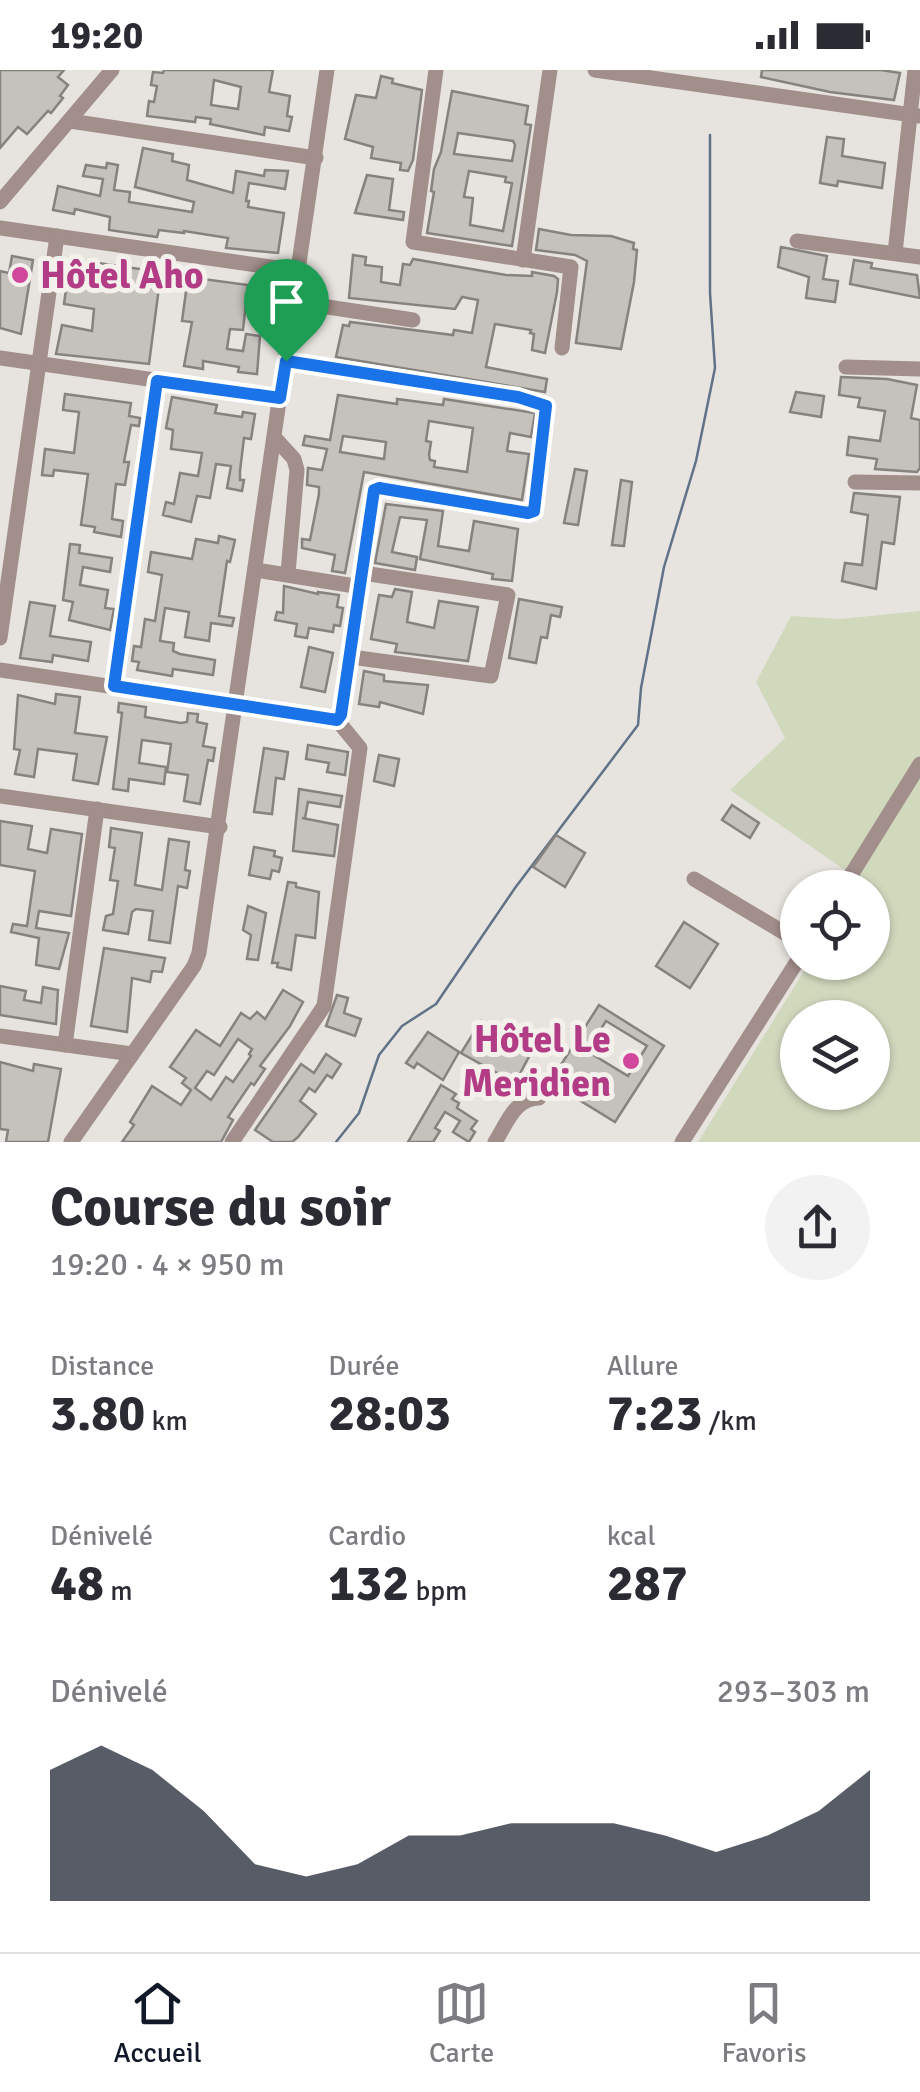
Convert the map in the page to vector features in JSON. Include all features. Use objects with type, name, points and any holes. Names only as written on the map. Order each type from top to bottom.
[{"type":"street","points":[[0,202],[112,70]]},
{"type":"street","points":[[71,1142],[197,960],[220,827],[328,70]]},
{"type":"street","points":[[436,70],[413,242],[568,266],[572,270],[562,348]]},
{"type":"street","points":[[523,260],[550,70]]},
{"type":"street","points":[[595,70],[915,116]]},
{"type":"street","points":[[895,253],[915,116],[915,70]]},
{"type":"street","points":[[70,121],[316,158]]},
{"type":"street","points":[[0,228],[299,270]]},
{"type":"street","points":[[0,638],[57,236]]},
{"type":"street","points":[[796,241],[920,257]]},
{"type":"street","points":[[295,302],[413,320]]},
{"type":"street","points":[[0,358],[280,398]]},
{"type":"street","points":[[286,361],[518,397],[546,406],[534,511],[376,488],[341,715],[337,720]]},
{"type":"street","points":[[846,367],[920,369]]},
{"type":"street","points":[[114,686],[157,381]]},
{"type":"street","points":[[275,438],[294,459],[298,470],[288,573]]},
{"type":"street","points":[[854,482],[920,483]]},
{"type":"street","points":[[256,570],[508,594],[492,676],[350,657]]},
{"type":"street","points":[[0,670],[337,720],[360,748],[324,1006],[232,1142]]},
{"type":"street","points":[[854,870],[920,764]]},
{"type":"street","points":[[0,796],[220,827]]},
{"type":"street","points":[[65,1045],[97,810]]},
{"type":"street","points":[[694,878],[780,930]]},
{"type":"street","points":[[682,1142],[785,980]]},
{"type":"street","points":[[0,1036],[132,1054]]},
{"type":"street","points":[[494,1142],[518,1104],[527,1098],[539,1098]]},
{"type":"green space","points":[[920,611],[920,1142],[698,1142],[780,1010],[780,1110],[890,1110],[890,1000],[786,1000],[798,980],[890,980],[890,870],[845,870],[730,790],[785,738],[756,682],[791,616],[840,619]]},
{"type":"building","points":[[0,70],[64,70],[58,77],[68,85],[51,113],[48,111],[27,134],[18,127],[0,148]]},
{"type":"building","points":[[273,70],[269,92],[290,96],[289,131],[265,127],[264,135],[210,124],[211,119],[196,117],[195,122],[147,116],[157,86],[151,85],[153,72]],"holes":[[[214,80],[241,87],[238,109],[211,105]]]},
{"type":"building","points":[[762,70],[900,73],[894,100],[830,92],[761,77]]},
{"type":"building","points":[[381,76],[393,79],[392,83],[422,90],[413,160],[408,171],[400,170],[401,163],[371,158],[373,147],[345,139],[356,95],[376,98]]},
{"type":"building","points":[[452,91],[528,106],[525,124],[531,125],[512,246],[427,233],[434,169]],"holes":[[[458,133],[513,141],[512,161],[454,154]],[[469,171],[506,177],[505,182],[512,183],[503,231],[470,225],[473,198],[464,197]]]},
{"type":"building","points":[[827,137],[844,139],[842,156],[885,163],[882,188],[838,181],[837,186],[820,183]]},
{"type":"building","points":[[143,148],[173,154],[172,161],[189,165],[187,180],[233,193],[236,171],[264,176],[265,170],[288,171],[285,189],[249,183],[246,201],[248,207],[284,213],[278,253],[226,248],[228,238],[184,231],[159,230],[157,237],[109,230],[110,217],[75,209],[74,214],[53,210],[58,186],[100,196],[103,179],[83,176],[86,165],[106,168],[107,163],[118,165],[114,190],[130,192],[129,202],[192,212],[194,202],[135,187]]},
{"type":"building","points":[[367,175],[393,179],[389,210],[404,212],[403,220],[355,213]]},
{"type":"building","points":[[539,229],[611,236],[634,243],[634,282],[621,349],[576,343],[587,261],[575,255],[536,250]]},
{"type":"building","points":[[781,247],[827,256],[823,279],[838,281],[835,302],[806,298],[809,277],[778,267]]},
{"type":"building","points":[[353,255],[366,257],[365,265],[382,267],[381,282],[400,285],[403,264],[410,265],[413,259],[506,275],[532,276],[532,272],[554,276],[558,279],[557,292],[545,353],[532,350],[531,330],[495,324],[486,367],[547,379],[545,392],[336,357],[343,325],[349,326],[350,322],[453,335],[454,330],[472,333],[478,300],[462,297],[455,309],[349,298]]},
{"type":"building","points":[[12,256],[33,260],[21,334],[0,328],[0,271],[9,273]]},
{"type":"building","points":[[70,259],[161,272],[149,364],[56,354],[62,325],[92,331],[94,309],[64,304]]},
{"type":"building","points":[[854,260],[872,263],[871,268],[917,275],[920,298],[850,284]]},
{"type":"building","points":[[188,277],[248,285],[243,330],[230,329],[227,349],[243,351],[246,334],[260,336],[257,374],[203,361],[203,369],[184,366],[192,322],[182,321]]},
{"type":"building","points":[[841,377],[917,385],[911,418],[920,420],[917,472],[875,469],[877,459],[847,455],[849,437],[880,441],[885,411],[858,407],[860,398],[839,395]]},
{"type":"building","points":[[796,392],[824,396],[821,417],[790,412]]},
{"type":"building","points":[[65,394],[131,403],[129,416],[140,418],[139,426],[131,425],[124,462],[129,462],[125,485],[116,484],[112,519],[123,521],[121,537],[81,525],[88,474],[54,470],[53,476],[42,475],[45,449],[74,453],[79,412],[63,410]]},
{"type":"building","points":[[338,395],[397,404],[397,399],[443,405],[444,399],[535,413],[531,437],[510,433],[507,451],[529,454],[522,500],[364,472],[345,573],[332,571],[335,555],[302,548],[302,539],[310,540],[319,494],[319,487],[307,485],[308,468],[322,470],[327,449],[303,445],[305,436],[330,440]],"holes":[[[429,421],[473,428],[467,472],[434,467],[435,461],[429,455],[431,442],[426,441]],[[343,436],[386,442],[384,459],[340,452]]]},
{"type":"building","points":[[172,397],[217,405],[215,413],[242,417],[243,412],[255,414],[251,439],[244,438],[242,491],[227,488],[231,466],[216,464],[210,498],[197,496],[191,522],[163,515],[166,502],[174,504],[180,473],[198,476],[202,453],[171,449],[173,430],[166,428]]},
{"type":"building","points":[[575,469],[587,471],[578,525],[564,523]]},
{"type":"building","points":[[621,480],[632,482],[624,546],[612,545]]},
{"type":"building","points":[[854,493],[900,497],[894,544],[882,542],[876,589],[842,581],[845,563],[862,565],[868,515],[851,512]]},
{"type":"building","points":[[386,504],[443,511],[438,546],[469,551],[474,521],[518,529],[512,581],[420,559],[427,520],[400,517],[392,552],[417,557],[415,570],[375,563]]},
{"type":"building","points":[[219,536],[235,540],[230,562],[227,561],[219,616],[234,618],[232,626],[211,623],[209,641],[185,637],[189,612],[165,608],[160,641],[174,643],[173,651],[180,654],[215,660],[213,675],[173,669],[172,676],[137,670],[139,662],[132,661],[134,646],[141,647],[145,619],[155,621],[162,575],[148,572],[151,552],[192,559],[196,539],[218,543]]},
{"type":"building","points":[[70,544],[80,545],[79,553],[112,558],[110,572],[83,567],[80,585],[108,590],[105,608],[114,609],[110,630],[69,620],[73,602],[63,600]]},
{"type":"building","points":[[284,586],[339,595],[337,607],[343,608],[340,626],[334,625],[333,632],[309,628],[307,638],[295,636],[297,624],[275,620],[277,612],[283,613]]},
{"type":"building","points":[[395,589],[412,592],[407,622],[434,628],[439,601],[478,607],[468,661],[395,652],[397,644],[371,639],[379,595],[392,597]]},
{"type":"building","points":[[519,599],[562,607],[560,617],[551,615],[547,638],[541,637],[536,663],[509,658]]},
{"type":"building","points":[[30,602],[55,606],[50,636],[91,642],[88,661],[53,655],[52,662],[20,658]]},
{"type":"building","points":[[309,647],[333,653],[325,692],[301,687]]},
{"type":"building","points":[[364,671],[384,675],[384,681],[428,685],[423,714],[380,702],[379,707],[359,704]]},
{"type":"building","points":[[56,694],[80,697],[75,733],[107,737],[98,784],[73,780],[77,754],[38,749],[34,777],[15,774],[20,750],[14,749],[18,695],[55,704]]},
{"type":"building","points":[[119,703],[146,707],[145,717],[181,723],[187,722],[188,713],[198,714],[197,722],[207,724],[203,746],[215,748],[213,761],[208,760],[200,804],[184,801],[188,775],[167,772],[171,744],[142,740],[139,763],[166,767],[164,784],[129,779],[128,791],[113,789],[122,713],[118,712]]},
{"type":"building","points":[[308,745],[348,752],[345,775],[327,772],[329,763],[306,759]]},
{"type":"building","points":[[264,748],[288,752],[284,779],[276,778],[272,814],[254,812]]},
{"type":"building","points":[[379,755],[399,759],[394,786],[374,781]]},
{"type":"building","points":[[299,789],[342,796],[340,807],[308,802],[302,818],[338,825],[334,856],[293,851]]},
{"type":"building","points":[[732,805],[759,823],[750,838],[722,820]]},
{"type":"building","points":[[0,821],[32,826],[28,849],[47,853],[51,829],[82,834],[71,916],[39,911],[36,928],[69,933],[59,969],[36,965],[39,938],[11,932],[13,924],[27,926],[35,871],[0,865]]},
{"type":"building","points":[[111,828],[142,833],[135,885],[162,890],[169,839],[189,842],[187,888],[178,886],[170,943],[149,940],[153,911],[132,912],[128,934],[103,930],[106,916],[113,914],[118,881],[110,880],[115,848],[109,847]]},
{"type":"building","points":[[556,835],[585,853],[565,887],[533,867]]},
{"type":"building","points":[[254,847],[275,851],[274,856],[282,858],[279,872],[272,870],[270,879],[249,875]]},
{"type":"building","points":[[288,882],[319,892],[315,938],[296,935],[291,970],[272,963]]},
{"type":"building","points":[[248,906],[266,913],[258,960],[247,959],[251,935],[243,930]]},
{"type":"building","points":[[684,922],[718,944],[690,988],[656,966]]},
{"type":"building","points":[[104,948],[165,958],[162,972],[152,971],[150,982],[132,978],[127,1032],[91,1026]]},
{"type":"building","points":[[0,986],[26,991],[24,1000],[41,1003],[43,987],[58,990],[56,1024],[0,1015]]},
{"type":"building","points":[[283,990],[303,1002],[260,1066],[265,1069],[228,1117],[233,1120],[221,1142],[122,1142],[152,1086],[181,1105],[191,1090],[182,1083],[186,1078],[170,1067],[196,1030],[220,1046],[241,1013],[250,1019],[257,1012],[265,1019]],"holes":[[[238,1039],[252,1049],[233,1082],[226,1077],[211,1100],[195,1088],[207,1071],[214,1075]]]},
{"type":"building","points":[[337,995],[348,998],[344,1013],[361,1019],[355,1036],[326,1026]]},
{"type":"building","points":[[599,1005],[664,1046],[615,1122],[550,1082]],"holes":[[[606,1021],[647,1046],[628,1076],[587,1051]]]},
{"type":"building","points":[[481,1021],[533,1049],[515,1083],[461,1053]]},
{"type":"building","points":[[428,1032],[459,1052],[443,1080],[417,1063],[414,1068],[406,1063]]},
{"type":"building","points":[[326,1054],[341,1064],[332,1078],[327,1075],[315,1092],[309,1088],[300,1101],[316,1114],[298,1137],[292,1142],[273,1142],[255,1130],[301,1064],[314,1073]]},
{"type":"building","points":[[0,1062],[33,1071],[34,1064],[61,1069],[48,1142],[6,1142],[8,1130],[0,1129]]},
{"type":"building","points":[[441,1085],[456,1094],[452,1099],[459,1103],[457,1108],[477,1121],[471,1129],[475,1132],[469,1142],[453,1132],[460,1121],[445,1112],[435,1128],[440,1131],[433,1142],[408,1142]]},
{"type":"waterway","points":[[336,1142],[359,1113],[379,1055],[402,1026],[436,1004],[515,888],[638,725],[641,688],[664,567],[696,461],[715,368],[710,293],[710,135]]},
{"type":"place","name":"Hôtel Aho","points":[[20,275]]},
{"type":"place","name":"Hôtel Le Meridien","points":[[631,1061]]},
{"type":"route","points":[[286,361],[542,403],[547,409],[534,511],[374,490],[341,715],[337,720],[114,686],[157,381],[280,398],[286,361]]}]
